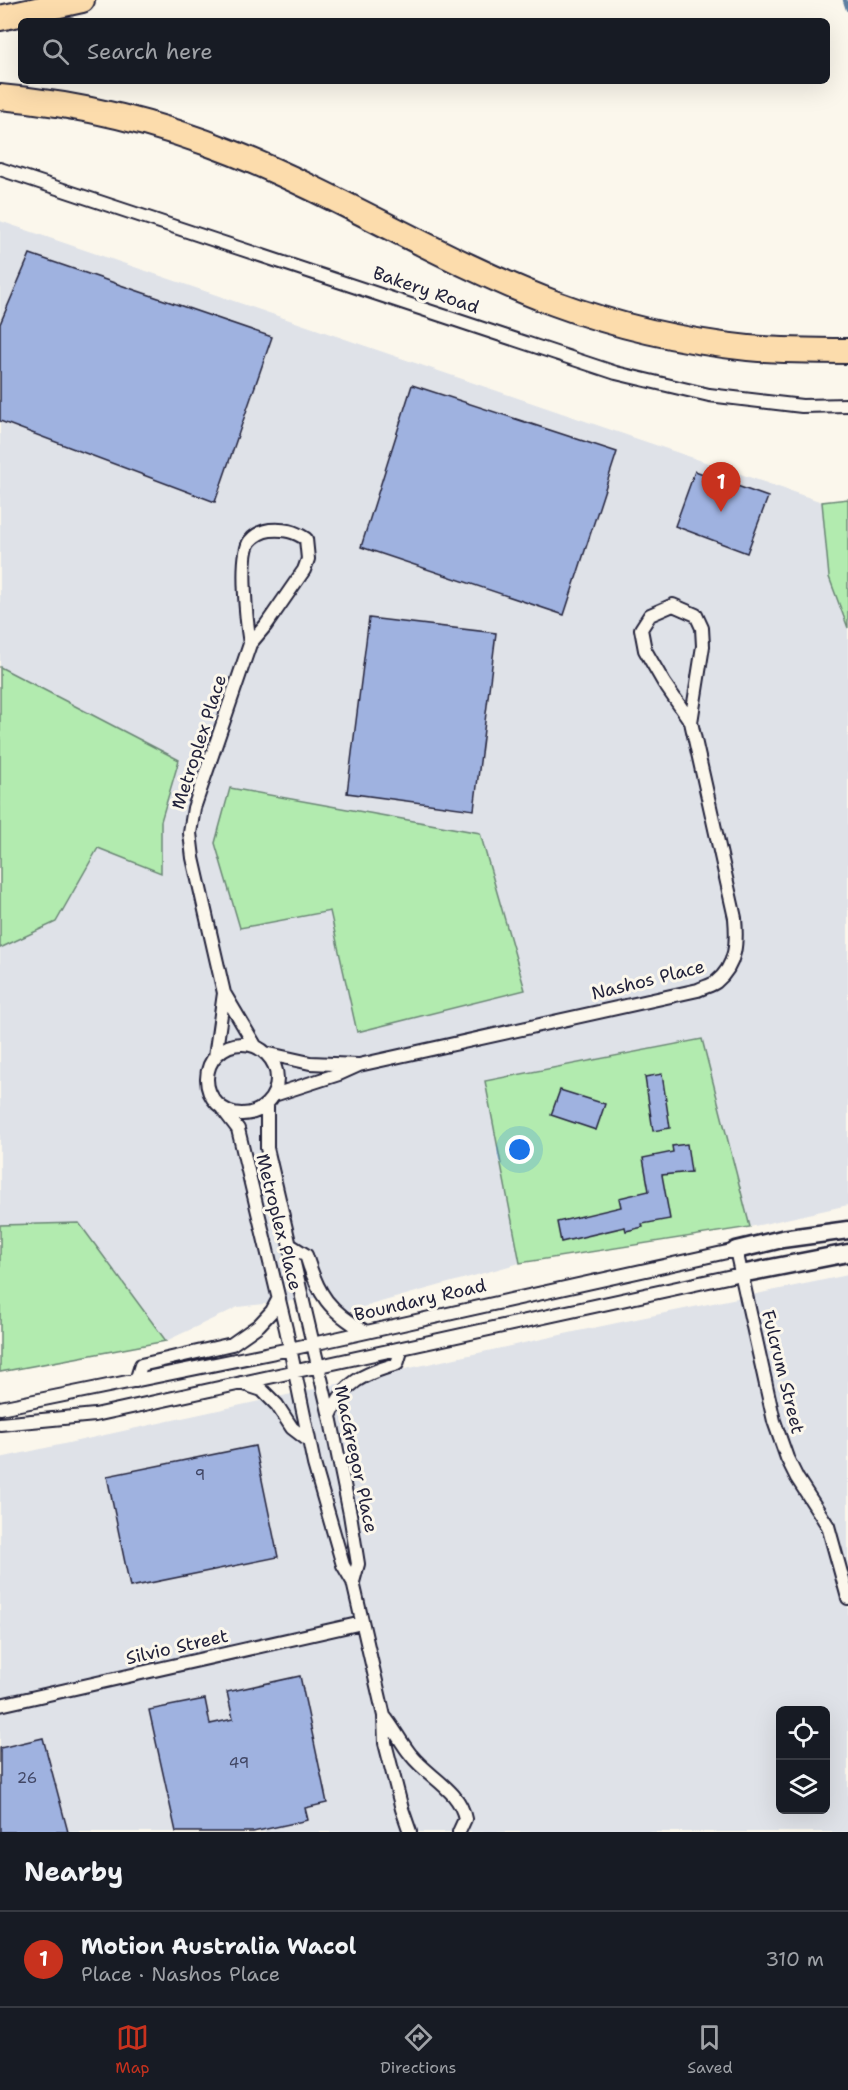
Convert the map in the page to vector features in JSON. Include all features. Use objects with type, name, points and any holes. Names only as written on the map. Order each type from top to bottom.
[{"type":"highway","points":[[0,18],[82,0]]},
{"type":"highway","points":[[0,97],[27,99],[102,113],[150,124],[192,138],[283,175],[513,287],[607,320],[662,334],[749,348],[848,351]]},
{"type":"street","name":"Bakery Road","points":[[0,169],[616,373],[709,395],[802,406],[848,405]]},
{"type":"street","name":"Metroplex Place","points":[[250,644],[245,610],[246,553],[249,542],[263,531],[279,529],[293,531],[306,539],[308,559],[304,570],[250,644],[194,808],[190,833],[193,858],[224,993],[261,1050]]},
{"type":"street","name":"Nashos Place","points":[[271,1100],[359,1065],[698,990],[716,982],[733,958],[737,942],[735,918],[691,722],[645,650],[641,629],[650,615],[672,605],[696,615],[702,628],[703,646],[691,722]]},
{"type":"street","name":"Metroplex Place","points":[[215,1057],[224,993]]},
{"type":"street","points":[[245,1044],[261,1050],[273,1061],[277,1072],[277,1083],[271,1100],[257,1111],[245,1114],[233,1113],[222,1108],[213,1099],[208,1088],[209,1066],[215,1057],[223,1049],[234,1045],[245,1044]]},
{"type":"street","name":"Nashos Place","points":[[261,1050],[310,1063],[359,1065]]},
{"type":"street","name":"Metroplex Place","points":[[271,1100],[267,1148],[312,1344]]},
{"type":"street","name":"Metroplex Place","points":[[222,1108],[238,1129],[290,1349]]},
{"type":"street","name":"Boundary Road","points":[[0,1408],[290,1349],[782,1239],[848,1230]]},
{"type":"street","points":[[290,1245],[306,1255],[314,1281],[328,1304],[348,1322],[366,1332]]},
{"type":"street","name":"Fulcrum Street","points":[[736,1250],[774,1421],[797,1478],[828,1526],[848,1598]]},
{"type":"street","points":[[0,1424],[95,1415],[741,1274],[848,1253]]},
{"type":"street","points":[[136,1380],[141,1365],[232,1344],[259,1325],[272,1311],[279,1298]]},
{"type":"street","name":"MacGregor Place","points":[[312,1344],[330,1416],[350,1514],[358,1564],[353,1582]]},
{"type":"street","points":[[330,1416],[337,1399],[347,1387],[371,1371],[397,1364],[402,1348]]},
{"type":"street","name":"MacGregor Place","points":[[290,1349],[309,1441],[343,1565],[353,1582],[384,1716],[385,1743],[410,1832]]},
{"type":"street","points":[[240,1383],[262,1390],[277,1405],[292,1428],[309,1441]]},
{"type":"street","name":"Silvio Street","points":[[0,1706],[362,1623]]},
{"type":"street","name":"MacGregor Place","points":[[384,1716],[412,1758],[460,1803],[465,1819],[459,1832]]},
{"type":"shaded area","points":[[0,221],[822,502],[829,577],[848,628],[848,1205],[750,1227],[702,1039],[486,1081],[520,1263],[345,1312],[331,1296],[238,1307],[166,1341],[0,1372]]},
{"type":"shaded area","points":[[848,1275],[848,1832],[0,1832],[0,1458],[583,1330]]},
{"type":"green space","points":[[848,499],[848,628],[829,577],[822,502]]},
{"type":"green space","points":[[0,667],[179,760],[161,821],[161,873],[98,848],[56,922],[0,948]]},
{"type":"green space","points":[[230,788],[480,833],[525,990],[357,1032],[330,911],[240,928],[215,843]]},
{"type":"green space","points":[[702,1039],[750,1227],[520,1263],[485,1081]]},
{"type":"green space","points":[[79,1223],[166,1341],[0,1372],[0,1225]]},
{"type":"building","points":[[30,254],[272,337],[215,502],[0,421],[0,324]]},
{"type":"building","points":[[412,385],[617,452],[564,615],[361,547]]},
{"type":"building","points":[[695,471],[768,497],[747,553],[675,526]]},
{"type":"building","points":[[369,618],[496,633],[474,810],[347,793]]},
{"type":"building","points":[[662,1074],[670,1128],[653,1131],[645,1077]]},
{"type":"building","points":[[560,1090],[605,1104],[596,1130],[551,1115]]},
{"type":"building","points":[[687,1144],[691,1172],[662,1175],[670,1219],[642,1224],[643,1227],[626,1231],[625,1227],[561,1242],[557,1222],[621,1207],[619,1198],[649,1191],[643,1158],[673,1152],[672,1146]]},
{"type":"building","points":[[255,1446],[278,1557],[130,1587],[107,1476]]},
{"type":"building","points":[[300,1676],[327,1803],[305,1808],[308,1820],[253,1832],[176,1832],[149,1710],[205,1699],[210,1724],[233,1719],[227,1692]]},
{"type":"building","points":[[43,1738],[68,1832],[0,1832],[0,1748]]},
{"type":"waterway","points":[[845,0],[848,9]]},
{"type":"place","name":"Motion Australia Wacol","points":[[721,512]]}]
